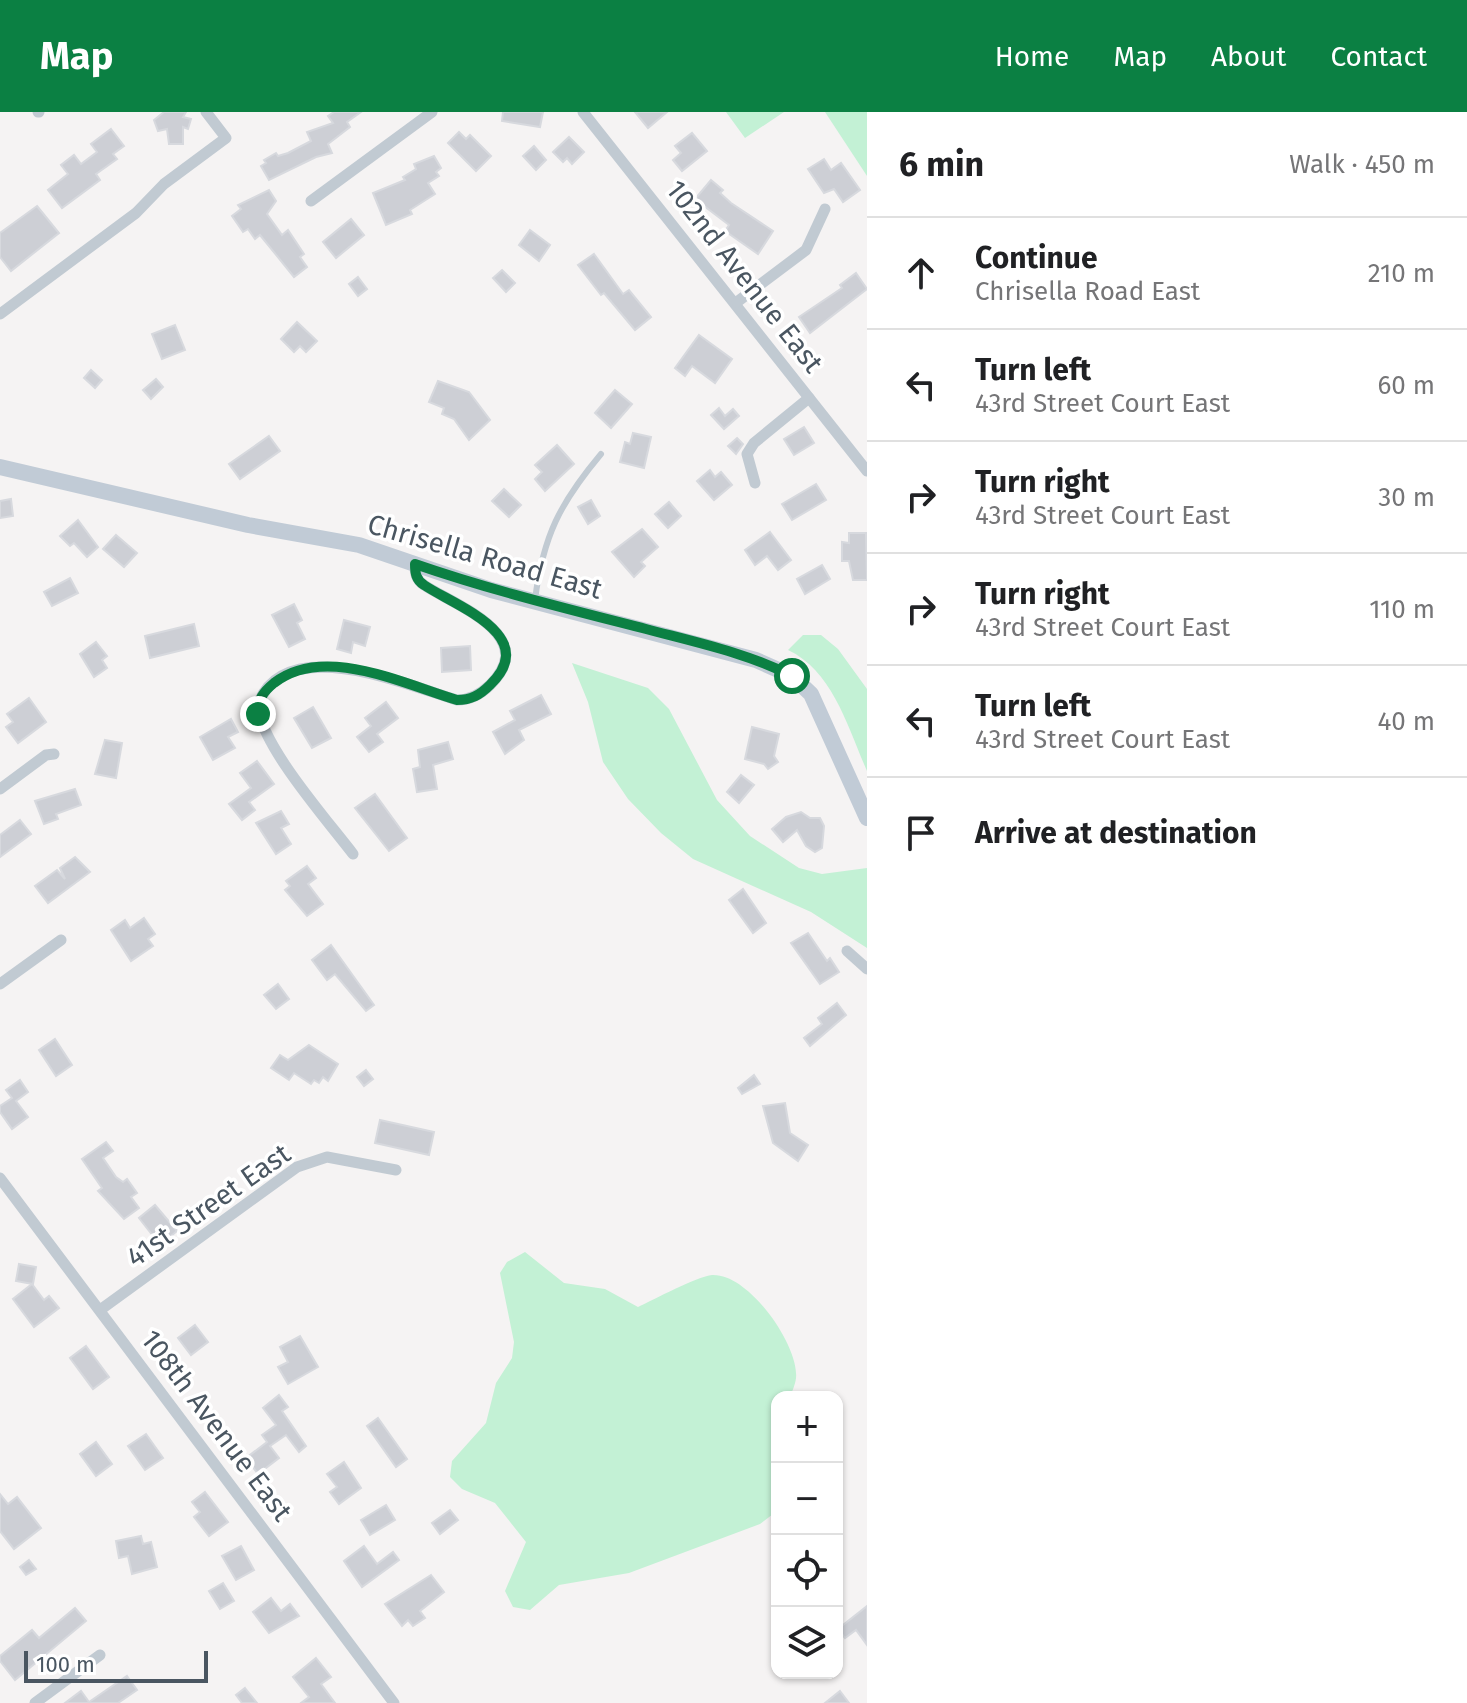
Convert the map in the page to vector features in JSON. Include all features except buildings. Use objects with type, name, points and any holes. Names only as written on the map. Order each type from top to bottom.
[{"type":"street","points":[[0,314],[136,213],[164,184],[226,138],[206,112]]},
{"type":"street","points":[[311,201],[432,112]]},
{"type":"street","name":"102nd Avenue East","points":[[583,112],[737,302],[867,471]]},
{"type":"street","points":[[737,302],[806,250],[825,209]]},
{"type":"street","points":[[755,483],[747,454],[754,443],[809,398]]},
{"type":"street","name":"Chrisella Road East","points":[[0,467],[234,522],[359,545],[535,600],[756,660],[792,676],[811,694],[867,818]]},
{"type":"street","points":[[353,854],[273,744],[261,724],[258,704],[269,687],[302,667],[346,669],[457,700],[472,699],[488,687],[503,665],[504,650],[498,637],[479,615],[424,585],[415,574],[415,564]]},
{"type":"street","points":[[0,789],[46,755],[54,754]]},
{"type":"street","points":[[0,984],[61,940]]},
{"type":"street","points":[[847,951],[867,969]]},
{"type":"street","name":"41st Street East","points":[[100,1310],[297,1167],[327,1157],[396,1170]]},
{"type":"street","name":"108th Avenue East","points":[[0,1178],[394,1703]]},
{"type":"street","points":[[35,1703],[100,1655]]},
{"type":"lane","points":[[535,600],[544,548],[559,509],[601,454]]},
{"type":"green space","points":[[726,112],[784,112],[745,138]]},
{"type":"green space","points":[[825,112],[867,112],[867,176]]},
{"type":"green space","points":[[803,635],[821,635],[838,649],[867,689],[867,771],[846,719],[828,686],[804,659],[788,650]]},
{"type":"green space","points":[[572,663],[648,688],[669,709],[717,800],[750,836],[799,868],[822,874],[867,868],[867,948],[811,912],[693,859],[661,833],[628,799],[603,762],[588,702]]},
{"type":"green space","points":[[525,1252],[564,1283],[605,1289],[638,1307],[712,1275],[726,1277],[754,1297],[788,1344],[796,1373],[792,1391],[771,1391],[771,1516],[760,1524],[629,1573],[559,1585],[530,1610],[513,1607],[505,1591],[526,1542],[495,1503],[462,1489],[450,1477],[452,1461],[486,1423],[496,1383],[512,1358],[514,1342],[500,1273],[507,1262]]},
{"type":"route","points":[[258,714],[261,696],[269,687],[302,667],[346,669],[457,700],[472,699],[488,687],[500,672],[505,657],[498,637],[479,615],[424,585],[415,574],[415,564],[491,590],[756,660],[792,676]]}]
